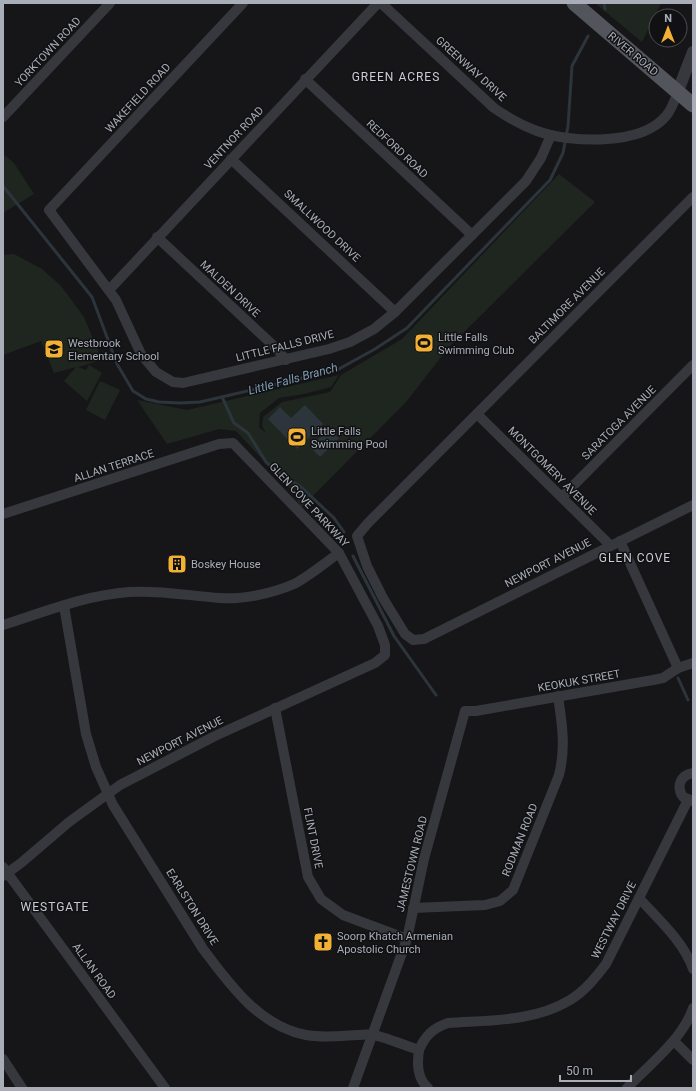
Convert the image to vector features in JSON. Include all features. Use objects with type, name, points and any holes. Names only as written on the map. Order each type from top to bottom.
[{"type":"main road","name":"RIVER ROAD","points":[[574,3],[693,105]]},
{"type":"street","name":"YORKTOWN ROAD","points":[[3,117],[110,3]]},
{"type":"street","name":"WAKEFIELD ROAD","points":[[50,210],[243,3]]},
{"type":"street","name":"VENTNOR ROAD","points":[[109,290],[157,237],[378,3]]},
{"type":"street","name":"GREENWAY DRIVE","points":[[381,3],[494,108],[524,126],[556,136],[571,139],[623,137],[648,129],[665,117],[673,105],[678,91]]},
{"type":"street","points":[[678,91],[693,52]]},
{"type":"street","name":"REDFORD ROAD","points":[[305,80],[472,235]]},
{"type":"street","name":"LITTLE FALLS DRIVE","points":[[50,210],[116,300],[141,354],[156,372],[173,382],[183,383],[329,350],[350,342],[374,329],[396,312],[526,181],[556,136]]},
{"type":"street","name":"SMALLWOOD DRIVE","points":[[231,159],[396,312]]},
{"type":"street","name":"BALTIMORE AVENUE","points":[[357,536],[368,523],[693,197]]},
{"type":"street","name":"MALDEN DRIVE","points":[[157,237],[286,360]]},
{"type":"street","name":"SARATOGA AVENUE","points":[[562,497],[693,365]]},
{"type":"street","name":"MONTGOMERY AVENUE","points":[[477,414],[610,545]]},
{"type":"street","name":"GLEN COVE PARKWAY","points":[[233,443],[339,553],[378,626],[385,645],[385,655]]},
{"type":"street","name":"ALLAN TERRACE","points":[[3,514],[219,444],[233,443]]},
{"type":"street","name":"NEWPORT AVENUE","points":[[413,640],[424,639],[610,545],[693,505]]},
{"type":"street","name":"GLEN COVE PARKWAY","points":[[357,536],[367,566],[383,598],[405,634],[413,640]]},
{"type":"street","points":[[620,541],[678,668]]},
{"type":"street","points":[[3,625],[98,596],[129,592],[156,592],[222,599],[256,596],[278,591],[296,583],[339,553]]},
{"type":"street","name":"EARLSTON DRIVE","points":[[64,606],[86,734],[96,767],[113,805],[203,949],[249,1004],[262,1016],[276,1024],[292,1031],[320,1036],[373,1035],[419,1050]]},
{"type":"street","name":"NEWPORT AVENUE","points":[[4,872],[120,785],[216,736],[375,663],[385,655]]},
{"type":"street","name":"KEOKUK STREET","points":[[465,711],[476,711],[663,678],[678,668],[693,664]]},
{"type":"street","name":"RODMAN ROAD","points":[[412,908],[485,905],[500,901],[513,890],[560,775],[563,760],[564,737],[558,696]]},
{"type":"street","name":"FLINT DRIVE","points":[[275,708],[308,877],[321,899],[343,915],[407,939]]},
{"type":"street","name":"JAMESTOWN ROAD","points":[[353,1088],[407,939],[412,908],[424,859],[465,711]]},
{"type":"street","points":[[690,801],[680,793],[679,784],[685,776],[693,773]]},
{"type":"street","name":"WESTWAY DRIVE","points":[[419,1050],[423,1040],[430,1032],[439,1026],[448,1023],[528,1017],[549,1010],[571,1000],[591,982],[606,964],[690,801]]},
{"type":"street","name":"ALLAN ROAD","points":[[4,872],[165,1088]]},
{"type":"street","points":[[639,898],[682,947],[690,959],[693,969]]},
{"type":"street","points":[[627,1088],[674,1041],[683,1030],[693,1008]]},
{"type":"street","points":[[674,1041],[693,1060]]},
{"type":"street","points":[[419,1050],[419,1071],[422,1080],[428,1088]]},
{"type":"street","points":[[3,1059],[22,1088]]},
{"type":"shaded area","points":[[595,3],[661,3],[659,8],[648,8],[648,30],[642,42]]},
{"type":"shaded area","points":[[3,154],[14,163],[34,194],[3,213]]},
{"type":"shaded area","name":"Little Falls Swimming Club","points":[[559,174],[595,202],[449,347],[406,402],[301,508],[293,492],[236,431],[219,429],[167,444],[137,400],[187,410],[339,375],[331,387],[304,394],[279,398],[260,413],[259,427],[266,433],[262,426],[263,417],[282,402],[330,392],[341,375],[402,339]]},
{"type":"shaded area","points":[[14,254],[42,269],[61,286],[84,317],[102,360],[78,367],[86,370],[89,365],[102,373],[87,401],[64,381],[76,367],[54,373],[41,341],[3,355],[3,255]]},
{"type":"shaded area","points":[[100,381],[120,390],[105,420],[86,410]]},
{"type":"shaded area","name":"Little Falls Swimming Pool","points":[[305,405],[323,424],[297,449],[268,419],[280,407],[291,418]]},
{"type":"shaded area","points":[[334,434],[339,438],[320,457],[310,447],[321,437]]},
{"type":"waterway","name":"Little Falls Branch","points":[[604,3],[605,9]]},
{"type":"waterway","name":"Little Falls Branch","points":[[3,186],[92,297],[117,364],[133,391],[146,399],[159,402],[200,402],[337,370],[375,349],[407,328],[550,180],[563,153],[568,126],[572,66],[588,36]]},
{"type":"waterway","points":[[222,397],[234,423],[248,433],[266,462],[281,475],[300,486],[334,518],[344,532]]},
{"type":"waterway","points":[[353,556],[394,636],[436,695]]},
{"type":"waterway","points":[[678,678],[688,700]]},
{"type":"place","name":"Little Falls Swimming Club","points":[[424,343]]},
{"type":"place","name":"Westbrook Elementary School","points":[[54,349]]},
{"type":"place","name":"Little Falls Swimming Pool","points":[[297,437]]},
{"type":"place","name":"Boskey House","points":[[177,564]]},
{"type":"place","name":"Soorp Khatch Armenian Apostolic Church","points":[[323,942]]},
{"type":"district","name":"GREEN ACRES","points":[[396,77]]},
{"type":"district","name":"GLEN COVE","points":[[635,558]]},
{"type":"district","name":"WESTGATE","points":[[55,907]]}]
